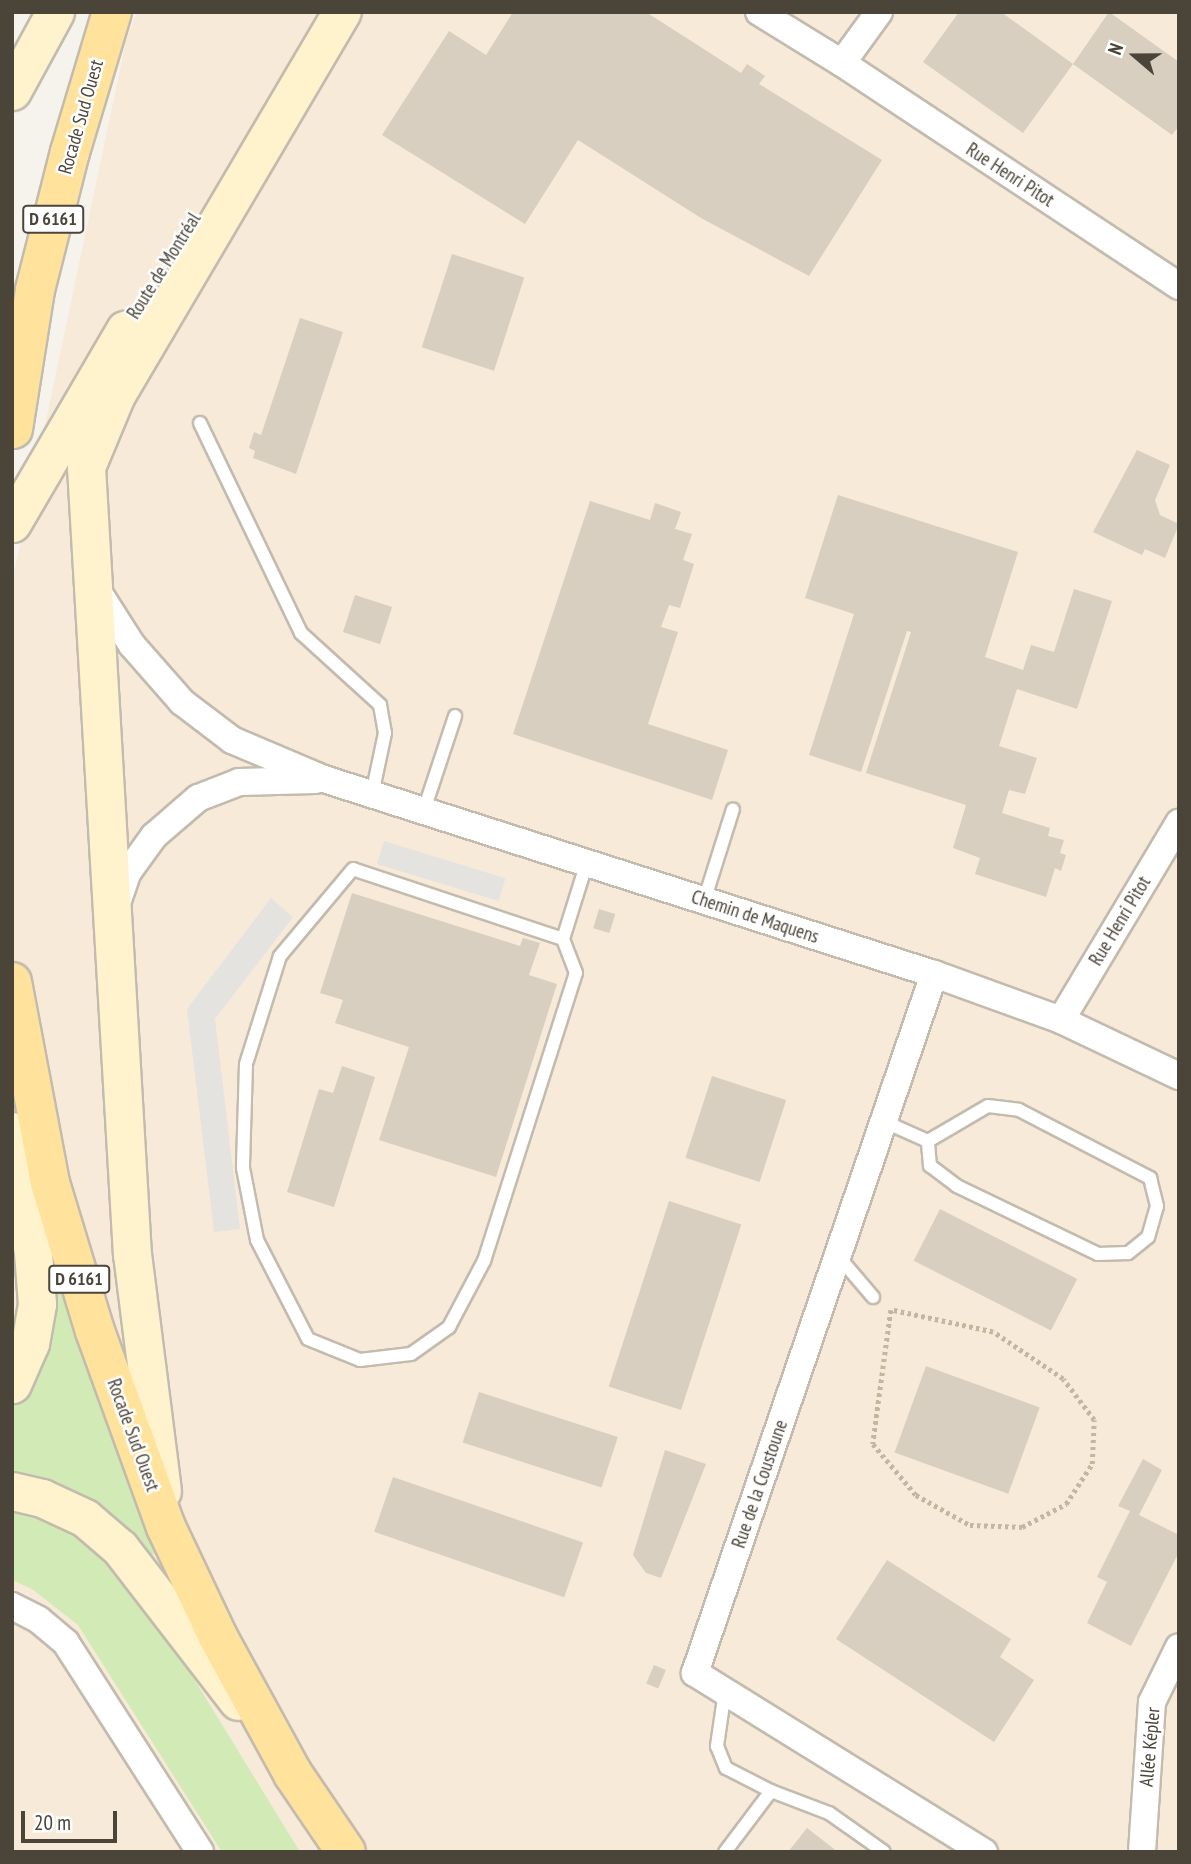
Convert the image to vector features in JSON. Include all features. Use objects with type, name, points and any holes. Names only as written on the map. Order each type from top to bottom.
[{"type":"main road","points":[[12,91],[55,12]]},
{"type":"main road","name":"Rocade Sud Ouest","points":[[13,429],[35,290],[70,152],[112,12]]},
{"type":"main road","name":"Route de Montréal","points":[[12,523],[52,449],[322,12]]},
{"type":"main road","points":[[166,1527],[132,1255],[86,467],[116,395],[342,12]]},
{"type":"main road","name":"Rocade Sud Ouest","points":[[12,982],[17,1023],[50,1183],[95,1331],[166,1527],[218,1637],[293,1774],[346,1852]]},
{"type":"main road","points":[[12,1070],[17,1023]]},
{"type":"main road","points":[[12,1131],[33,1252],[37,1304],[30,1343],[12,1384]]},
{"type":"main road","points":[[12,1491],[42,1498],[85,1518],[120,1548],[293,1774]]},
{"type":"street","name":"Rue Henri Pitot","points":[[759,12],[1179,286]]},
{"type":"street","points":[[842,64],[879,12]]},
{"type":"street","name":"Chemin de Maquens","points":[[94,586],[132,645],[181,702],[232,740],[324,779],[934,974],[1061,1020],[1179,1076]]},
{"type":"street","name":"Chemin de Maquens","points":[[111,920],[128,872],[154,836],[198,798],[239,782],[324,779]]},
{"type":"street","name":"Rue Henri Pitot","points":[[1061,1020],[1179,823]]},
{"type":"street","name":"Rue de la Coustoune","points":[[934,974],[695,1673],[984,1852]]},
{"type":"street","points":[[12,1606],[39,1620],[66,1643],[200,1852]]},
{"type":"street","name":"Allée Képler","points":[[1142,1852],[1152,1702],[1179,1647]]},
{"type":"lane","points":[[200,423],[301,633],[380,705],[385,733],[372,794]]},
{"type":"lane","points":[[424,810],[455,716]]},
{"type":"lane","points":[[704,901],[733,809]]},
{"type":"lane","points":[[563,939],[353,869],[280,956],[246,1064],[243,1168],[257,1240],[308,1339],[360,1360],[411,1354],[449,1326],[484,1261],[576,973],[563,939],[587,862]]},
{"type":"lane","points":[[988,1106],[1019,1110],[1150,1178],[1157,1206],[1148,1237],[1128,1253],[1098,1254],[957,1186],[930,1166],[928,1141],[988,1106]]},
{"type":"lane","points":[[883,1121],[928,1141]]},
{"type":"lane","points":[[837,1256],[873,1297]]},
{"type":"lane","points":[[725,1691],[717,1746],[726,1768],[771,1791],[828,1813],[884,1852]]},
{"type":"lane","points":[[725,1852],[771,1791]]},
{"type":"path","points":[[873,1297],[891,1310],[993,1332],[1063,1379],[1094,1420],[1092,1464],[1066,1504],[1022,1527],[970,1525],[916,1494],[873,1444],[891,1310]]},
{"type":"shaded area","points":[[137,12],[1179,12],[1179,1852],[12,1852],[12,582],[126,41]]},
{"type":"shaded area","points":[[384,841],[505,878],[498,901],[377,864]]},
{"type":"shaded area","points":[[271,898],[293,917],[215,1019],[240,1229],[214,1232],[187,1009]]},
{"type":"green space","points":[[56,1266],[163,1553],[151,1555],[109,1515],[61,1486],[12,1473],[12,1408],[36,1370],[52,1320]]},
{"type":"green space","points":[[12,1507],[45,1515],[93,1546],[142,1594],[300,1852],[222,1852],[78,1625],[32,1589],[12,1580]]},
{"type":"building","points":[[513,12],[646,12],[741,73],[747,64],[765,76],[759,84],[882,160],[809,276],[701,218],[578,140],[525,224],[382,135],[449,31],[486,55]]},
{"type":"building","points":[[959,12],[1001,12],[1073,64],[1023,133],[923,62]]},
{"type":"building","points":[[1109,12],[1179,62],[1179,126],[1172,135],[1073,64]]},
{"type":"building","points":[[452,254],[524,277],[494,371],[422,347]]},
{"type":"building","points":[[300,318],[343,332],[296,474],[253,458],[255,451],[249,448],[254,432],[261,435]]},
{"type":"building","points":[[1137,450],[1170,465],[1155,500],[1160,515],[1179,524],[1165,558],[1145,549],[1142,555],[1093,532]]},
{"type":"building","points":[[838,495],[1018,552],[985,657],[1023,670],[1031,645],[1054,652],[1074,589],[1112,601],[1077,709],[1017,689],[999,746],[1037,758],[1025,794],[1009,790],[1002,813],[1050,828],[1048,836],[1064,840],[1060,853],[1066,855],[1061,871],[1055,868],[1046,897],[975,874],[980,858],[953,848],[966,805],[866,773],[911,632],[907,631],[861,772],[809,755],[854,614],[805,598]]},
{"type":"building","points":[[590,501],[650,520],[655,503],[681,512],[675,529],[692,534],[683,560],[694,564],[680,608],[669,605],[661,627],[678,632],[648,724],[728,750],[712,800],[513,734]]},
{"type":"building","points":[[355,595],[392,607],[380,644],[343,632]]},
{"type":"building","points":[[352,893],[520,946],[523,938],[540,943],[529,975],[557,984],[496,1177],[379,1140],[409,1047],[335,1023],[343,1000],[320,993]]},
{"type":"building","points":[[599,909],[615,914],[609,933],[593,928]]},
{"type":"building","points":[[342,1066],[375,1077],[334,1207],[287,1192],[319,1089],[333,1093]]},
{"type":"building","points":[[712,1076],[786,1100],[760,1182],[685,1158]]},
{"type":"building","points":[[669,1201],[741,1224],[681,1410],[609,1386]]},
{"type":"building","points":[[940,1209],[1077,1279],[1051,1331],[914,1261]]},
{"type":"building","points":[[926,1366],[1040,1407],[1008,1494],[895,1452]]},
{"type":"building","points":[[479,1392],[618,1437],[601,1488],[463,1442]]},
{"type":"building","points":[[665,1450],[706,1464],[661,1578],[646,1573],[633,1555]]},
{"type":"building","points":[[1143,1459],[1162,1470],[1139,1515],[1179,1535],[1179,1552],[1131,1646],[1087,1623],[1107,1582],[1097,1577],[1130,1511],[1118,1506]]},
{"type":"building","points":[[393,1477],[583,1542],[564,1597],[374,1532]]},
{"type":"building","points":[[887,1560],[1011,1639],[1000,1657],[1034,1680],[994,1742],[836,1639]]},
{"type":"building","points":[[654,1665],[666,1670],[658,1688],[646,1683]]},
{"type":"building","points":[[807,1828],[838,1852],[788,1852]]}]
